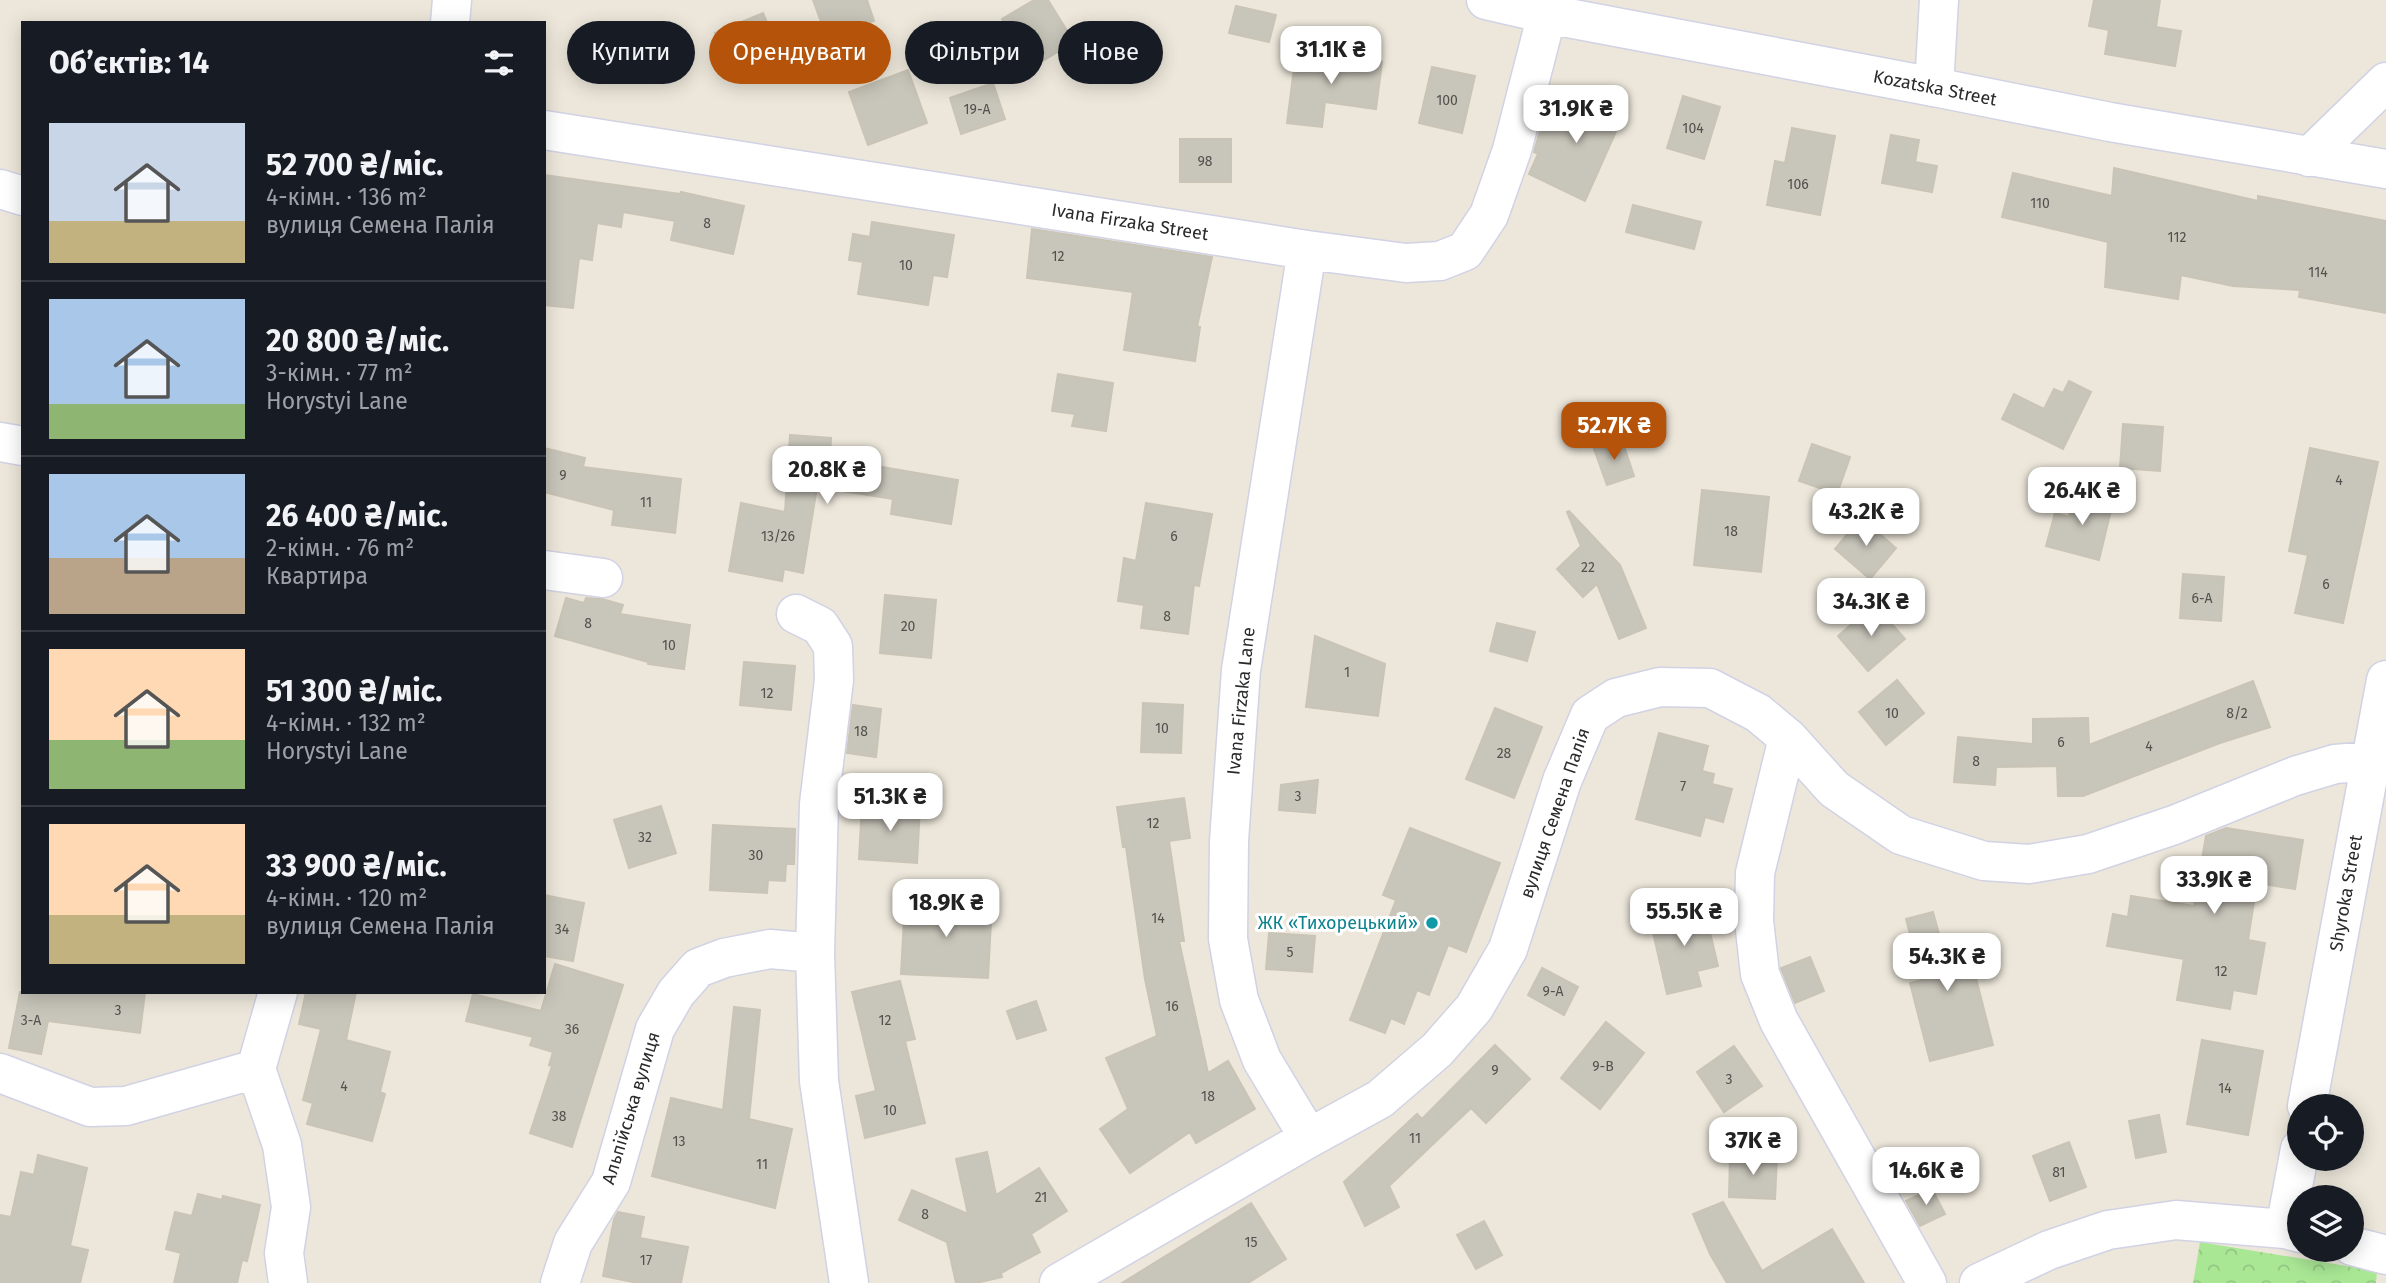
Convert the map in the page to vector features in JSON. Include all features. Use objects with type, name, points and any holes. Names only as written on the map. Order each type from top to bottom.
[{"type":"street","points":[[450,21],[452,0]]},
{"type":"street","points":[[1934,87],[1939,0]]},
{"type":"street","name":"Kozatska Street","points":[[1497,1],[1547,14],[2110,122],[2386,169]]},
{"type":"street","name":"Ivana Firzaka Street","points":[[546,130],[1307,250],[1406,262],[1440,261],[1465,251],[1489,215],[1508,163],[1547,14]]},
{"type":"street","points":[[2309,158],[2386,82]]},
{"type":"street","points":[[0,189],[21,195]]},
{"type":"street","name":"Ivana Firzaka Lane","points":[[1307,250],[1241,670],[1229,841],[1228,939],[1239,1000],[1262,1060],[1310,1138]]},
{"type":"street","points":[[0,442],[21,446]]},
{"type":"street","points":[[546,570],[603,578]]},
{"type":"street","points":[[796,614],[820,626],[833,646],[834,680],[819,804],[815,953],[819,1081],[849,1283]]},
{"type":"street","name":"Shyroka Street","points":[[2309,1094],[2386,680]]},
{"type":"street","name":"вулиця Семена Палія","points":[[1059,1283],[1380,1099],[1437,1050],[1474,1008],[1508,949],[1562,781],[1590,715],[1616,698],[1660,687],[1710,688],[1758,713],[1788,738],[1834,789],[1901,835],[1984,861],[2029,864],[2088,854],[2174,825],[2295,776],[2334,764],[2371,761]]},
{"type":"street","points":[[1788,738],[1755,873],[1754,921],[1759,974],[1779,1021],[1927,1283]]},
{"type":"street","name":"Альпійська вулиця","points":[[560,1283],[573,1243],[611,1182],[654,1030],[676,993],[698,968],[724,958],[770,949],[815,953]]},
{"type":"street","points":[[277,994],[256,1069],[282,1145],[291,1207],[284,1253],[288,1283]]},
{"type":"street","points":[[0,1073],[90,1107],[126,1106],[256,1069]]},
{"type":"street","points":[[1979,1283],[2049,1250],[2108,1230],[2176,1220],[2287,1231]]},
{"type":"street","points":[[2364,1249],[2386,1255]]},
{"type":"green space","points":[[2200,1242],[2287,1256],[2287,1262],[2322,1262],[2377,1271],[2376,1283],[2193,1283]]},
{"type":"building","points":[[813,0],[867,0],[874,21],[821,21]]},
{"type":"building","points":[[1034,0],[1048,0],[1061,21],[1058,21],[1058,52],[1044,60],[1044,21],[1002,19]]},
{"type":"building","points":[[2094,0],[2160,0],[2156,27],[2181,31],[2175,66],[2105,54],[2109,30],[2089,26]]},
{"type":"building","points":[[1236,6],[1276,15],[1269,42],[1229,33]]},
{"type":"building","points":[[763,13],[766,21],[744,21]]},
{"type":"building","points":[[1296,52],[1382,62],[1376,109],[1325,102],[1322,127],[1287,123]]},
{"type":"building","points":[[1432,67],[1475,76],[1462,133],[1419,123]]},
{"type":"building","points":[[905,71],[905,84],[913,84],[927,123],[868,145],[849,92],[870,84],[891,84],[891,76]]},
{"type":"building","points":[[993,84],[1005,119],[961,134],[950,98]]},
{"type":"building","points":[[1596,92],[1627,107],[1585,201],[1529,174],[1538,154],[1534,152],[1546,110],[1564,118],[1571,102],[1587,109]]},
{"type":"building","points":[[1683,96],[1720,107],[1704,159],[1667,148]]},
{"type":"building","points":[[1792,128],[1835,136],[1820,215],[1767,205],[1775,161],[1785,163]]},
{"type":"building","points":[[1891,135],[1919,140],[1915,162],[1937,166],[1932,192],[1882,183]]},
{"type":"building","points":[[1180,139],[1231,139],[1231,182],[1180,182]]},
{"type":"building","points":[[2114,168],[2258,201],[2258,196],[2386,221],[2386,313],[2299,297],[2300,290],[2233,286],[2181,275],[2178,299],[2105,287],[2108,242],[2002,217],[2013,173],[2112,196]]},
{"type":"building","points":[[546,175],[680,194],[681,192],[744,206],[733,254],[671,240],[675,221],[623,212],[621,227],[597,223],[592,260],[579,258],[573,308],[546,305]]},
{"type":"building","points":[[1633,205],[1701,222],[1694,249],[1626,232]]},
{"type":"building","points":[[872,222],[954,235],[947,277],[933,275],[928,305],[858,294],[863,262],[849,260],[853,234],[870,237]]},
{"type":"building","points":[[1032,229],[1212,257],[1197,327],[1200,327],[1195,361],[1124,350],[1133,292],[1027,278]]},
{"type":"building","points":[[1058,374],[1113,383],[1106,431],[1072,426],[1075,414],[1052,411]]},
{"type":"building","points":[[2069,381],[2091,392],[2063,449],[2002,419],[2014,394],[2044,409],[2054,389],[2063,393]]},
{"type":"building","points":[[2123,424],[2163,427],[2160,471],[2120,468]]},
{"type":"building","points":[[790,435],[831,438],[830,458],[958,480],[951,524],[891,514],[893,499],[817,487],[803,573],[784,569],[782,581],[729,571],[741,503],[785,512]]},
{"type":"building","points":[[1622,440],[1634,476],[1607,485],[1594,449]]},
{"type":"building","points":[[1812,444],[1850,457],[1837,494],[1799,481]]},
{"type":"building","points":[[546,448],[585,458],[583,467],[681,479],[675,533],[612,525],[614,510],[546,493]]},
{"type":"building","points":[[2310,448],[2378,462],[2343,623],[2295,613],[2308,555],[2289,551]]},
{"type":"building","points":[[1702,490],[1769,497],[1761,572],[1694,565]]},
{"type":"building","points":[[2075,493],[2113,502],[2099,560],[2046,546],[2055,513],[2069,517]]},
{"type":"building","points":[[1146,503],[1212,514],[1199,586],[1194,585],[1188,634],[1141,628],[1144,605],[1118,601],[1124,558],[1136,561]]},
{"type":"building","points":[[1569,511],[1620,565],[1646,628],[1619,639],[1597,584],[1583,597],[1557,569],[1581,546],[1567,512]]},
{"type":"building","points":[[1861,518],[1896,548],[1870,579],[1835,549]]},
{"type":"building","points":[[2183,574],[2224,577],[2221,621],[2180,618]]},
{"type":"building","points":[[885,595],[936,600],[931,658],[880,653]]},
{"type":"building","points":[[566,598],[584,603],[586,598],[602,599],[623,605],[620,614],[690,625],[684,669],[648,664],[555,636]]},
{"type":"building","points":[[1874,604],[1905,639],[1868,671],[1838,636]]},
{"type":"building","points":[[1497,623],[1535,632],[1527,661],[1490,651]]},
{"type":"building","points":[[1315,636],[1385,664],[1378,716],[1306,707]]},
{"type":"building","points":[[744,662],[795,666],[791,710],[740,705]]},
{"type":"building","points":[[1897,680],[1924,713],[1886,745],[1859,712]]},
{"type":"building","points":[[2253,681],[2270,727],[2220,743],[2083,796],[2058,796],[2057,766],[1996,767],[1995,785],[1954,782],[1958,737],[2033,744],[2033,719],[2088,718],[2089,745]]},
{"type":"building","points":[[1143,703],[1183,705],[1181,753],[1141,752]]},
{"type":"building","points":[[853,705],[881,709],[876,757],[847,753]]},
{"type":"building","points":[[1495,708],[1542,727],[1514,798],[1466,779]]},
{"type":"building","points":[[1659,733],[1708,746],[1702,771],[1714,774],[1712,784],[1732,789],[1723,822],[1705,817],[1700,836],[1636,819]]},
{"type":"building","points":[[1318,780],[1315,813],[1279,810],[1281,785]]},
{"type":"building","points":[[1184,798],[1190,838],[1169,841],[1184,941],[1179,941],[1208,1073],[1228,1061],[1255,1109],[1196,1143],[1190,1132],[1130,1173],[1100,1129],[1128,1109],[1106,1058],[1157,1036],[1117,807]]},
{"type":"building","points":[[862,803],[920,807],[917,863],[859,859]]},
{"type":"building","points":[[661,806],[676,853],[629,868],[614,820]]},
{"type":"building","points":[[713,825],[795,829],[794,864],[786,864],[785,881],[768,880],[767,893],[710,890]]},
{"type":"building","name":"ЖК «Тихорецький»","points":[[1410,828],[1500,863],[1466,952],[1448,945],[1429,995],[1417,990],[1404,1024],[1391,1018],[1385,1033],[1350,1020],[1396,900],[1383,895]]},
{"type":"building","points":[[2226,828],[2303,840],[2295,889],[2257,883],[2248,940],[2265,943],[2256,994],[2233,990],[2230,1009],[2177,1000],[2184,959],[2107,946],[2113,914],[2128,917],[2131,896],[2194,906],[2206,836]]},
{"type":"building","points":[[546,895],[584,903],[573,961],[546,956]]},
{"type":"building","points":[[905,899],[992,903],[988,978],[901,974]]},
{"type":"building","points":[[1704,907],[1718,966],[1697,971],[1701,986],[1667,994],[1650,919]]},
{"type":"building","points":[[1933,912],[1942,945],[1966,939],[1993,1045],[1930,1061],[1910,983],[1922,980],[1906,919]]},
{"type":"building","points":[[1269,933],[1315,936],[1312,972],[1266,969]]},
{"type":"building","points":[[1810,957],[1824,991],[1795,1003],[1781,968]]},
{"type":"building","points":[[555,964],[623,985],[572,1147],[530,1133],[552,1066],[549,1065],[553,1052],[530,1045],[533,1037],[466,1021],[473,994],[541,1011]]},
{"type":"building","points":[[1542,968],[1578,987],[1564,1015],[1528,995]]},
{"type":"building","points":[[900,981],[915,1039],[905,1041],[925,1123],[865,1138],[856,1096],[876,1091],[852,992]]},
{"type":"building","points":[[20,992],[145,994],[140,1033],[48,1021],[41,1054],[9,1048]]},
{"type":"building","points":[[306,994],[356,994],[346,1040],[390,1052],[380,1092],[385,1094],[372,1141],[307,1124],[313,1103],[303,1100],[321,1029],[299,1024]]},
{"type":"building","points":[[1036,1001],[1046,1030],[1017,1039],[1007,1011]]},
{"type":"building","points":[[734,1007],[760,1010],[749,1119],[792,1129],[775,1208],[652,1176],[671,1098],[723,1110]]},
{"type":"building","points":[[1606,1022],[1644,1053],[1600,1109],[1561,1078]]},
{"type":"building","points":[[2202,1040],[2263,1051],[2248,1135],[2187,1124]]},
{"type":"building","points":[[1495,1045],[1530,1079],[1486,1123],[1471,1108],[1389,1186],[1399,1207],[1365,1226],[1344,1182],[1417,1114],[1422,1119]]},
{"type":"building","points":[[1734,1046],[1762,1086],[1724,1112],[1697,1072]]},
{"type":"building","points":[[2159,1115],[2166,1152],[2136,1158],[2129,1121]]},
{"type":"building","points":[[2069,1142],[2086,1187],[2050,1201],[2033,1156]]},
{"type":"building","points":[[987,1152],[996,1195],[1039,1168],[1067,1211],[1031,1234],[1040,1252],[1001,1273],[1002,1277],[976,1283],[956,1283],[947,1242],[899,1220],[912,1190],[968,1214],[956,1159]]},
{"type":"building","points":[[38,1155],[87,1168],[70,1246],[88,1250],[80,1283],[0,1283],[0,1215],[11,1217],[21,1172],[34,1175]]},
{"type":"building","points":[[1730,1156],[1777,1158],[1775,1199],[1729,1197]]},
{"type":"building","points":[[1932,1189],[1945,1214],[1920,1226],[1906,1201]]},
{"type":"building","points":[[198,1194],[222,1200],[223,1196],[260,1205],[247,1261],[242,1260],[237,1283],[174,1283],[181,1253],[166,1249],[175,1212],[192,1216]]},
{"type":"building","points":[[1723,1202],[1762,1271],[1832,1229],[1864,1283],[1727,1283],[1710,1254],[1693,1214]]},
{"type":"building","points":[[1251,1203],[1286,1259],[1248,1283],[1122,1283]]},
{"type":"building","points":[[618,1212],[644,1217],[640,1238],[688,1247],[681,1283],[638,1283],[603,1276],[614,1219]]},
{"type":"building","points":[[1484,1221],[1502,1255],[1476,1269],[1457,1235]]},
{"type":"place","name":"ЖК «Тихорецький»","points":[[1432,923]]}]
